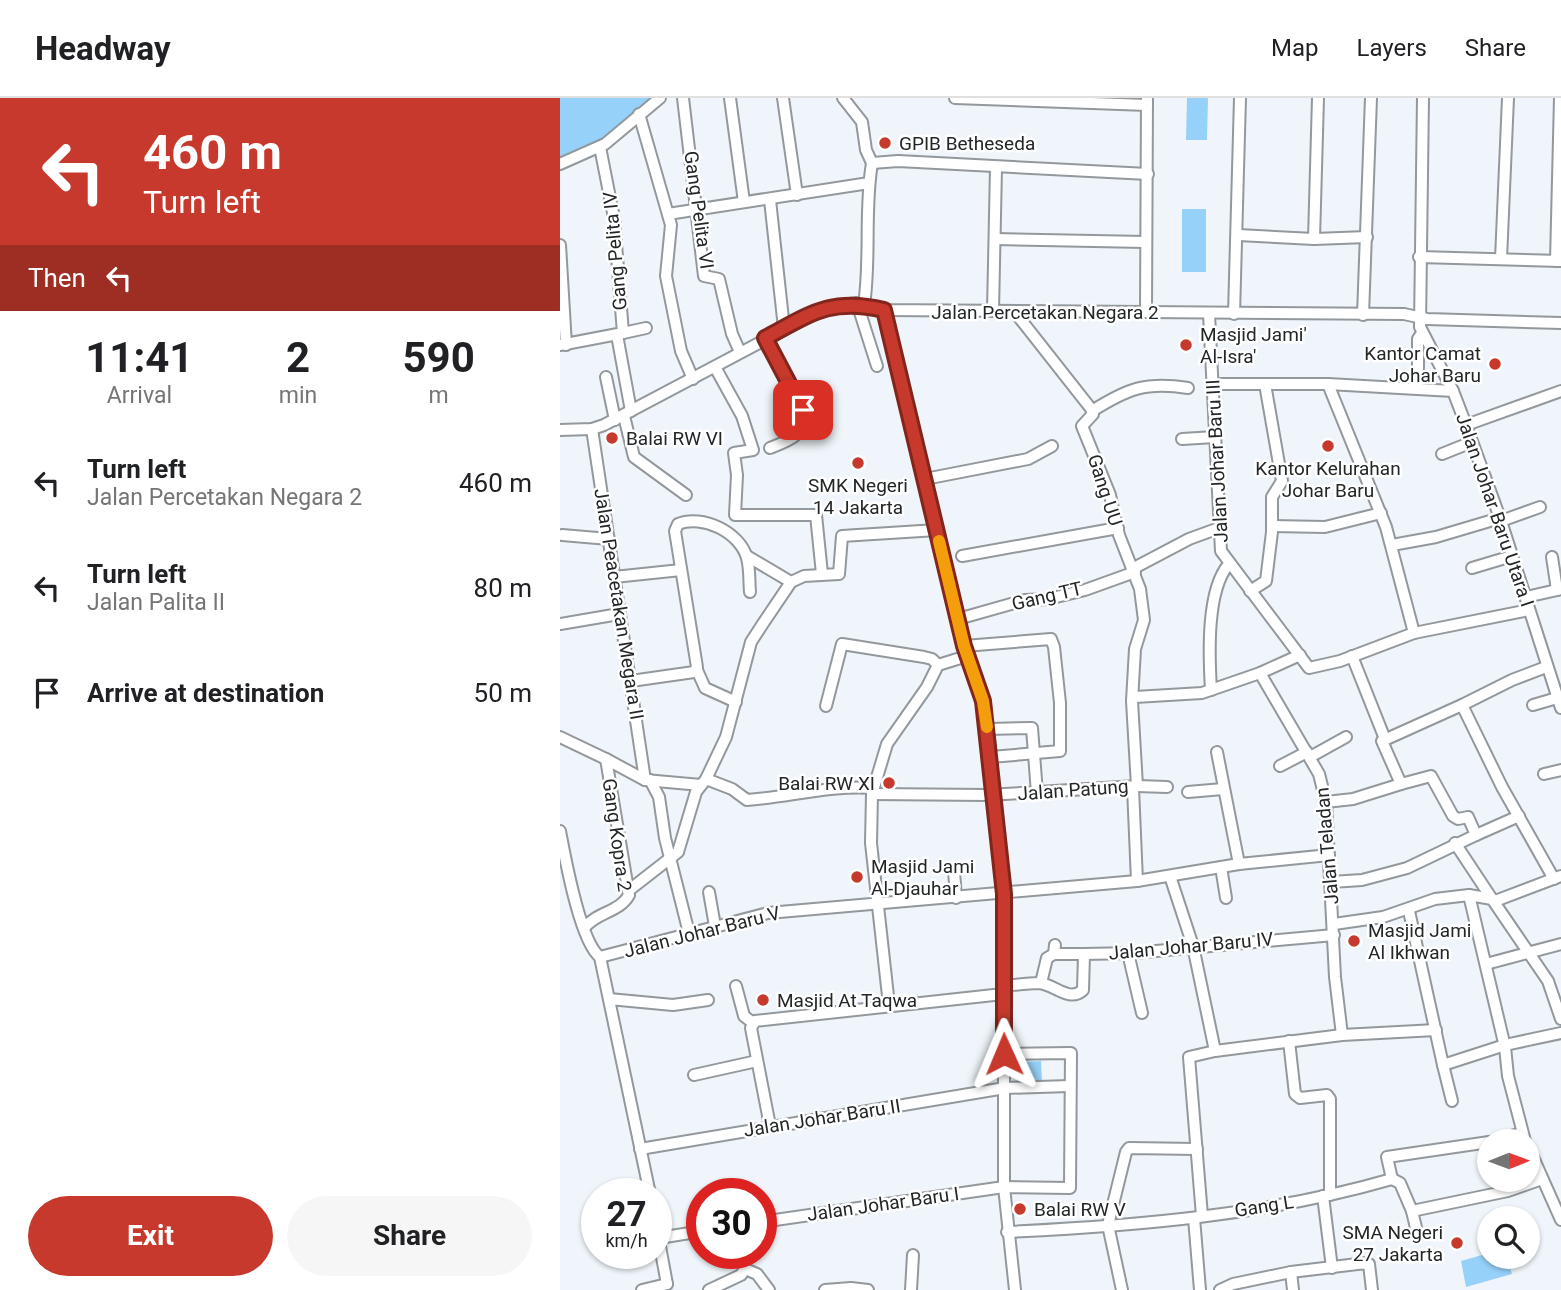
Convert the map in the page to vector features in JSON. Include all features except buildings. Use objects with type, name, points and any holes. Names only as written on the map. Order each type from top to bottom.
[{"type":"street","points":[[560,164],[600,147],[660,98]]},
{"type":"street","name":"Gang Pelita VI","points":[[683,98],[704,276],[719,279],[732,334],[739,351]]},
{"type":"street","points":[[730,98],[744,202]]},
{"type":"street","points":[[783,98],[797,195]]},
{"type":"street","points":[[843,98],[862,122],[866,150],[873,163],[869,183],[868,278],[861,304],[877,366]]},
{"type":"street","points":[[955,98],[1147,102],[1146,312]]},
{"type":"street","points":[[1234,314],[1240,98]]},
{"type":"street","points":[[1314,239],[1318,98]]},
{"type":"street","points":[[1363,315],[1371,98]]},
{"type":"street","name":"Jalan Johar Baru Utara I","points":[[1423,98],[1419,257],[1419,317],[1422,333],[1453,391],[1501,519],[1559,703]]},
{"type":"street","points":[[1501,259],[1508,98]]},
{"type":"street","points":[[1419,257],[1558,261],[1560,98]]},
{"type":"street","points":[[639,114],[668,214],[672,237],[666,276],[681,351],[693,379]]},
{"type":"street","name":"Gang Pelita IV","points":[[563,345],[620,334],[614,218],[600,147]]},
{"type":"street","points":[[873,163],[898,161],[1147,174]]},
{"type":"street","points":[[993,311],[996,168]]},
{"type":"street","points":[[668,214],[869,183]]},
{"type":"street","points":[[770,200],[783,322]]},
{"type":"street","points":[[1238,235],[1314,239],[1367,237]]},
{"type":"street","points":[[995,239],[1145,242]]},
{"type":"street","points":[[560,245],[563,345]]},
{"type":"street","name":"Jalan Percetakan Negara 2","points":[[560,430],[592,429],[623,416],[765,338],[783,322],[827,307],[861,304],[884,310],[1363,315],[1561,323]]},
{"type":"street","points":[[884,310],[965,651],[983,701],[988,729],[1004,894],[1004,1187],[1015,1290]]},
{"type":"street","points":[[1014,311],[1092,411],[1130,390],[1149,384],[1188,388]]},
{"type":"street","name":"Jalan Johar Baru III","points":[[1209,314],[1221,551],[1309,668],[1316,669],[1352,656]]},
{"type":"street","points":[[623,416],[620,334],[646,328]]},
{"type":"street","points":[[1418,389],[1418,339],[1422,333]]},
{"type":"street","points":[[765,338],[803,410],[804,418],[800,433],[795,438],[770,448]]},
{"type":"street","points":[[715,367],[742,416],[753,450],[734,453],[737,475],[735,515],[816,515],[822,574]]},
{"type":"street","points":[[606,377],[623,416],[634,457],[686,495]]},
{"type":"street","points":[[1213,384],[1328,384],[1453,391]]},
{"type":"street","points":[[1250,592],[1266,581],[1272,497],[1282,477],[1265,384]]},
{"type":"street","points":[[1328,384],[1381,513],[1392,545],[1414,633]]},
{"type":"street","points":[[1466,425],[1561,391]]},
{"type":"street","name":"Gang UU","points":[[1092,411],[1091,418],[1082,426],[1110,495],[1118,528],[1135,570],[1144,620],[1135,649],[1135,697]]},
{"type":"street","name":"Jalan Peacetakan Megara II","points":[[592,429],[619,614],[648,780],[659,797],[689,933]]},
{"type":"street","points":[[1182,439],[1215,437]]},
{"type":"street","points":[[1441,454],[1472,442]]},
{"type":"street","points":[[925,479],[1028,459],[1052,446]]},
{"type":"street","points":[[1392,545],[1447,534],[1540,508]]},
{"type":"street","points":[[1272,526],[1331,527],[1381,513]]},
{"type":"street","points":[[736,702],[705,688],[696,670],[675,531],[678,524],[686,521],[718,527],[747,556],[791,582]]},
{"type":"street","points":[[962,556],[1118,528]]},
{"type":"street","name":"Gang TT","points":[[958,619],[1025,600],[1048,599],[1085,590],[1135,570],[1189,539],[1219,528]]},
{"type":"street","points":[[628,891],[678,852],[689,812],[726,737],[751,642],[791,582],[822,574],[839,574],[842,537],[937,530]]},
{"type":"street","points":[[562,535],[609,539]]},
{"type":"street","points":[[1472,568],[1512,555]]},
{"type":"street","points":[[747,556],[750,592]]},
{"type":"street","points":[[1526,597],[1559,589],[1552,557]]},
{"type":"street","name":"Jalan Johar Baru III","points":[[1212,690],[1210,663],[1214,597],[1222,571],[1229,564]]},
{"type":"street","points":[[614,577],[681,570]]},
{"type":"street","points":[[1385,739],[1352,656],[1414,633],[1529,610]]},
{"type":"street","points":[[560,624],[619,614]]},
{"type":"street","points":[[889,1004],[871,843],[872,791],[887,744],[920,699],[938,666],[965,651],[1053,641],[1060,704],[1060,751],[991,757]]},
{"type":"street","points":[[826,706],[842,644],[933,659],[938,666]]},
{"type":"street","points":[[1135,697],[1212,690],[1300,655]]},
{"type":"street","points":[[1401,783],[1382,745],[1385,739],[1546,667]]},
{"type":"street","points":[[631,681],[696,670]]},
{"type":"street","name":"Jalan Teladan","points":[[1260,673],[1322,780],[1326,802],[1342,1035]]},
{"type":"street","name":"Jalan Patung","points":[[648,780],[703,782],[732,789],[747,800],[821,793],[842,786],[872,791],[995,794],[1135,787],[1135,697]]},
{"type":"street","points":[[1534,705],[1559,703]]},
{"type":"street","points":[[1462,705],[1519,816],[1558,877],[1493,900]]},
{"type":"street","points":[[988,729],[1032,728],[1037,793]]},
{"type":"street","points":[[560,737],[648,780]]},
{"type":"street","points":[[1280,766],[1346,737]]},
{"type":"street","points":[[1217,752],[1239,864]]},
{"type":"street","name":"Gang Kopra 2","points":[[585,927],[598,914],[627,899],[628,891],[606,761]]},
{"type":"street","points":[[1544,775],[1561,770]]},
{"type":"street","points":[[1326,802],[1353,799],[1431,776],[1453,816],[1458,819],[1468,817],[1476,835]]},
{"type":"street","points":[[1137,881],[1135,787],[1167,787]]},
{"type":"street","points":[[1188,792],[1223,789]]},
{"type":"street","points":[[1331,882],[1362,880],[1387,874],[1519,816]]},
{"type":"street","points":[[560,831],[585,927],[592,949],[600,957]]},
{"type":"street","points":[[1455,843],[1548,981],[1561,1019]]},
{"type":"street","name":"Jalan Johar Baru V","points":[[646,1178],[600,957],[768,913],[1137,881],[1239,864],[1329,855]]},
{"type":"street","points":[[1221,867],[1226,898]]},
{"type":"street","points":[[954,871],[956,898]]},
{"type":"street","points":[[1170,876],[1193,946],[1215,1051]]},
{"type":"street","points":[[709,892],[715,926]]},
{"type":"street","points":[[1469,895],[1505,1045],[1508,1076],[1521,1129]]},
{"type":"street","name":"Jalan Johar Baru IV","points":[[1004,990],[1041,983],[1069,995],[1078,994],[1083,990],[1084,954],[1128,953],[1334,930],[1409,911],[1435,899],[1469,895],[1493,900]]},
{"type":"street","points":[[1409,911],[1452,1101]]},
{"type":"street","points":[[1486,964],[1561,944]]},
{"type":"street","points":[[1041,983],[1046,958],[1054,949],[1084,954]]},
{"type":"street","points":[[1128,953],[1142,1013]]},
{"type":"street","points":[[736,986],[744,1016],[753,1023],[1004,990]]},
{"type":"street","points":[[609,999],[673,1005],[708,1000]]},
{"type":"street","points":[[753,1023],[751,1028],[770,1126]]},
{"type":"street","points":[[1200,1290],[1197,1149],[1189,1057],[1215,1051],[1342,1035],[1436,1030]]},
{"type":"street","points":[[1443,1065],[1505,1045],[1561,1032]]},
{"type":"street","points":[[1289,1041],[1295,1094],[1300,1098],[1327,1095],[1330,1099],[1327,1196],[1332,1268]]},
{"type":"street","points":[[1004,1054],[1071,1053],[1069,1086]]},
{"type":"street","points":[[694,1075],[757,1061]]},
{"type":"street","name":"Jalan Johar Baru II","points":[[640,1149],[1004,1088],[1069,1086]]},
{"type":"street","name":"Jalan Johar Baru I","points":[[777,1220],[1004,1187],[1070,1188],[1069,1086]]},
{"type":"street","points":[[1418,1236],[1412,1211],[1400,1182],[1392,1179],[1387,1157],[1477,1144]]},
{"type":"street","points":[[1122,1290],[1108,1225],[1126,1152],[1129,1148],[1197,1149]]},
{"type":"street","points":[[1540,1174],[1561,1220]]},
{"type":"street","name":"Gang L","points":[[1007,1232],[1198,1217],[1327,1196],[1392,1179]]},
{"type":"street","points":[[1412,1211],[1508,1191],[1542,1179]]},
{"type":"street","points":[[911,1290],[914,1255]]},
{"type":"street","points":[[1220,1290],[1233,1284],[1291,1272],[1369,1264],[1372,1290]]},
{"type":"street","points":[[642,1290],[671,1287],[667,1269]]},
{"type":"street","points":[[710,1290],[741,1275],[745,1269],[757,1274],[769,1290]]},
{"type":"street","points":[[1291,1272],[1293,1290]]},
{"type":"street","points":[[825,1290],[868,1290]]},
{"type":"shaded area","points":[[560,98],[660,98],[605,144],[560,163]]},
{"type":"shaded area","points":[[1187,98],[1208,98],[1207,140],[1186,140]]},
{"type":"shaded area","points":[[1182,209],[1206,209],[1206,272],[1182,272]]},
{"type":"shaded area","points":[[1041,1061],[1042,1084],[1024,1085],[1023,1062]]},
{"type":"shaded area","points":[[1477,1256],[1477,1269],[1511,1269],[1512,1274],[1466,1287],[1461,1261]]},
{"type":"slow traffic","points":[[939,541],[964,646],[983,701],[987,727]]},
{"type":"place","name":"GPIB Betheseda","points":[[885,143]]},
{"type":"place","name":"Masjid Jami' Al-Isra'","points":[[1186,345]]},
{"type":"place","name":"Kantor Camat Johar Baru","points":[[1495,364]]},
{"type":"place","name":"Balai RW VI","points":[[612,438]]},
{"type":"place","name":"Kantor Kelurahan Johar Baru","points":[[1328,446]]},
{"type":"place","name":"SMK Negeri 14 Jakarta","points":[[858,463]]},
{"type":"place","name":"Balai RW XI","points":[[889,783]]},
{"type":"place","name":"Masjid Jami Al-Djauhar","points":[[857,877]]},
{"type":"place","name":"Masjid Jami Al Ikhwan","points":[[1354,941]]},
{"type":"place","name":"Masjid At Taqwa","points":[[763,1000]]},
{"type":"place","name":"Balai RW V","points":[[1020,1209]]},
{"type":"place","name":"SMA Negeri 27 Jakarta","points":[[1457,1243]]},
{"type":"route","points":[[803,410],[765,338],[827,307],[857,303],[884,310],[964,646],[983,701],[988,729],[1004,894],[1004,1054]]}]
